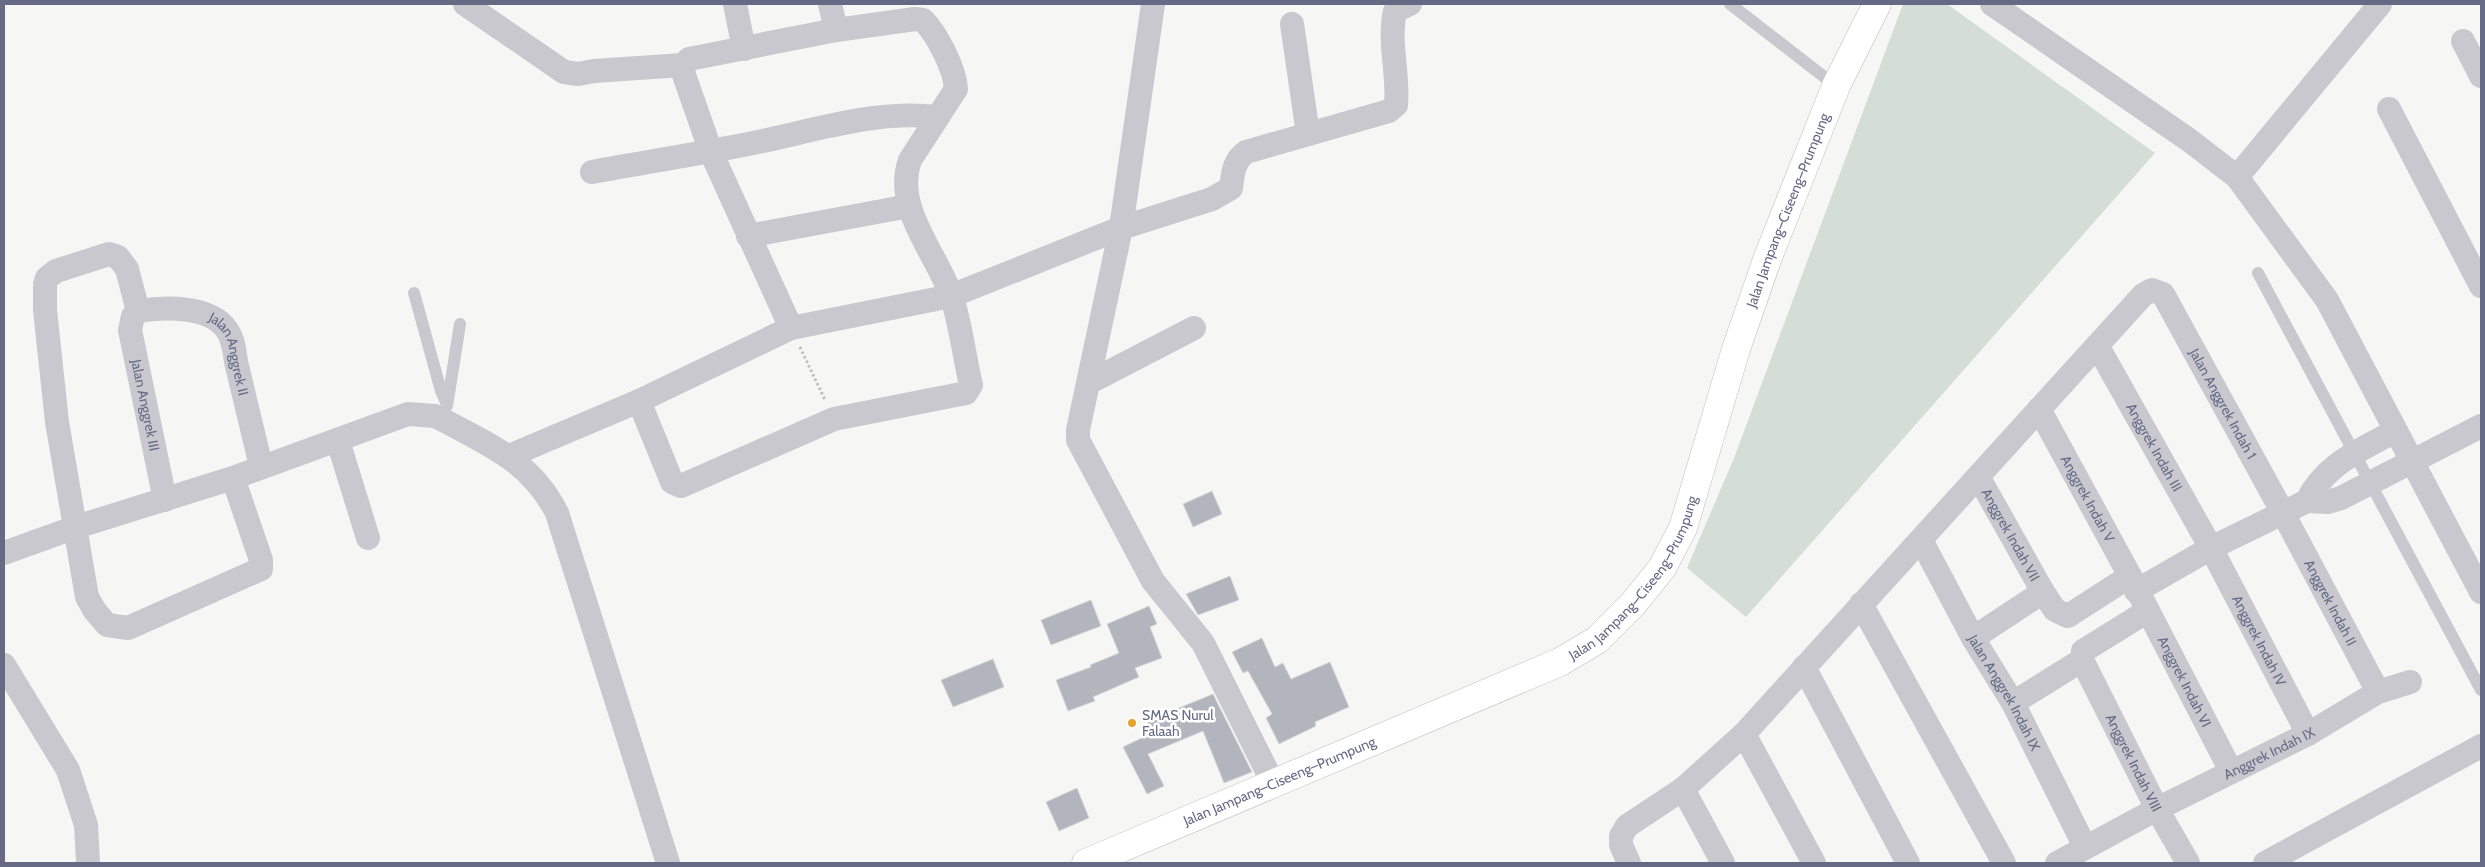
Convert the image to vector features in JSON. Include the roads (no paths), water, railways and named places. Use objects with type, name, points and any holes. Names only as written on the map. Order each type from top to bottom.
[{"type":"main road","name":"Jalan Jampang–Ciseeng–Prumpung","points":[[1086,863],[1129,855],[1273,783],[1560,662],[1597,640],[1634,604],[1662,568],[1683,528],[1736,349],[1768,258],[1836,86],[1877,4]]},
{"type":"street","points":[[465,4],[564,72],[578,74],[594,71],[683,65],[689,59],[836,30],[915,19],[923,20],[931,28],[955,79],[956,89],[936,117],[910,160],[905,173],[909,206],[951,296],[970,385],[966,393],[834,419],[681,486],[672,482],[638,401]]},
{"type":"street","points":[[735,4],[744,49]]},
{"type":"street","points":[[830,4],[836,30]]},
{"type":"street","points":[[1153,4],[1121,228],[1078,430],[1078,440],[1153,581],[1203,643],[1273,783]]},
{"type":"street","points":[[1992,4],[2189,140],[2228,171],[2328,300],[2411,462],[2481,592]]},
{"type":"street","points":[[2228,171],[2380,4]]},
{"type":"street","points":[[510,456],[638,401],[791,328],[951,296],[1121,228],[1212,199],[1231,188],[1233,172],[1238,157],[1246,152],[1376,115],[1396,105],[1392,37],[1399,6]]},
{"type":"street","points":[[1292,24],[1308,134]]},
{"type":"street","points":[[2463,41],[2481,76]]},
{"type":"street","points":[[683,65],[684,75],[711,152],[791,328]]},
{"type":"street","points":[[2389,110],[2481,286]]},
{"type":"street","points":[[592,172],[711,152],[884,116],[917,115],[936,117]]},
{"type":"street","points":[[748,236],[909,206]]},
{"type":"street","points":[[138,311],[127,269],[118,257],[109,254],[56,271],[47,278],[45,284],[45,310],[57,422],[87,596],[95,612],[107,625],[128,628],[261,569],[261,560],[234,478]]},
{"type":"street","name":"Jalan Anggrek Indah 1","points":[[2098,347],[2143,296],[2152,290],[2163,294],[2283,513]]},
{"type":"street","name":"Jalan Anggrek II","points":[[138,311],[163,308],[206,314],[217,320],[227,329],[234,343],[236,362],[261,466]]},
{"type":"street","name":"Jalan Anggrek III","points":[[138,311],[133,316],[130,330],[165,500]]},
{"type":"street","points":[[1088,383],[1194,328]]},
{"type":"street","points":[[1629,863],[1621,844],[1623,831],[1683,789],[1744,734],[1861,604],[1979,478],[2039,409],[2098,347]]},
{"type":"street","name":"Anggrek Indah III","points":[[2098,347],[2211,548]]},
{"type":"street","name":"Anggrek Indah V","points":[[2039,409],[2138,593]]},
{"type":"street","points":[[4,553],[76,527],[234,478],[261,466],[338,441],[408,414],[435,416],[446,413],[510,456],[534,477],[550,498],[558,513],[668,863]]},
{"type":"street","points":[[2307,500],[2328,502],[2341,498],[2372,484],[2481,426]]},
{"type":"street","points":[[2013,703],[2082,660],[2083,651],[2138,593],[2211,548],[2307,500],[2315,486],[2336,464],[2395,431]]},
{"type":"street","points":[[338,441],[368,538]]},
{"type":"street","name":"Anggrek Indah VII","points":[[1979,478],[2055,610],[2068,616],[2138,593]]},
{"type":"street","name":"Anggrek Indah II","points":[[2283,513],[2378,692]]},
{"type":"street","name":"Jalan Anggrek Indah IX","points":[[1921,540],[1973,638],[2013,703],[2085,847]]},
{"type":"street","name":"Anggrek Indah IV","points":[[2211,548],[2308,734]]},
{"type":"street","points":[[1973,638],[2043,592]]},
{"type":"street","name":"Anggrek Indah VI","points":[[2138,593],[2230,772]]},
{"type":"street","points":[[1861,604],[2004,863]]},
{"type":"street","name":"Anggrek Indah VIII","points":[[2082,660],[2157,809],[2188,863]]},
{"type":"street","points":[[4,666],[68,770],[86,824],[88,863]]},
{"type":"street","points":[[1804,667],[1908,863]]},
{"type":"street","name":"Anggrek Indah IX","points":[[2057,863],[2157,809],[2308,734],[2378,692],[2410,682]]},
{"type":"street","points":[[1744,734],[1814,863]]},
{"type":"street","points":[[2266,863],[2481,746]]},
{"type":"street","points":[[1683,789],[1723,863]]},
{"type":"lane","points":[[1730,4],[1836,86]]},
{"type":"lane","points":[[2258,273],[2481,690]]},
{"type":"lane","points":[[414,293],[446,413]]},
{"type":"lane","points":[[446,413],[460,324]]},
{"type":"place","name":"SMAS Nurul Falaah","points":[[1132,723]]}]
